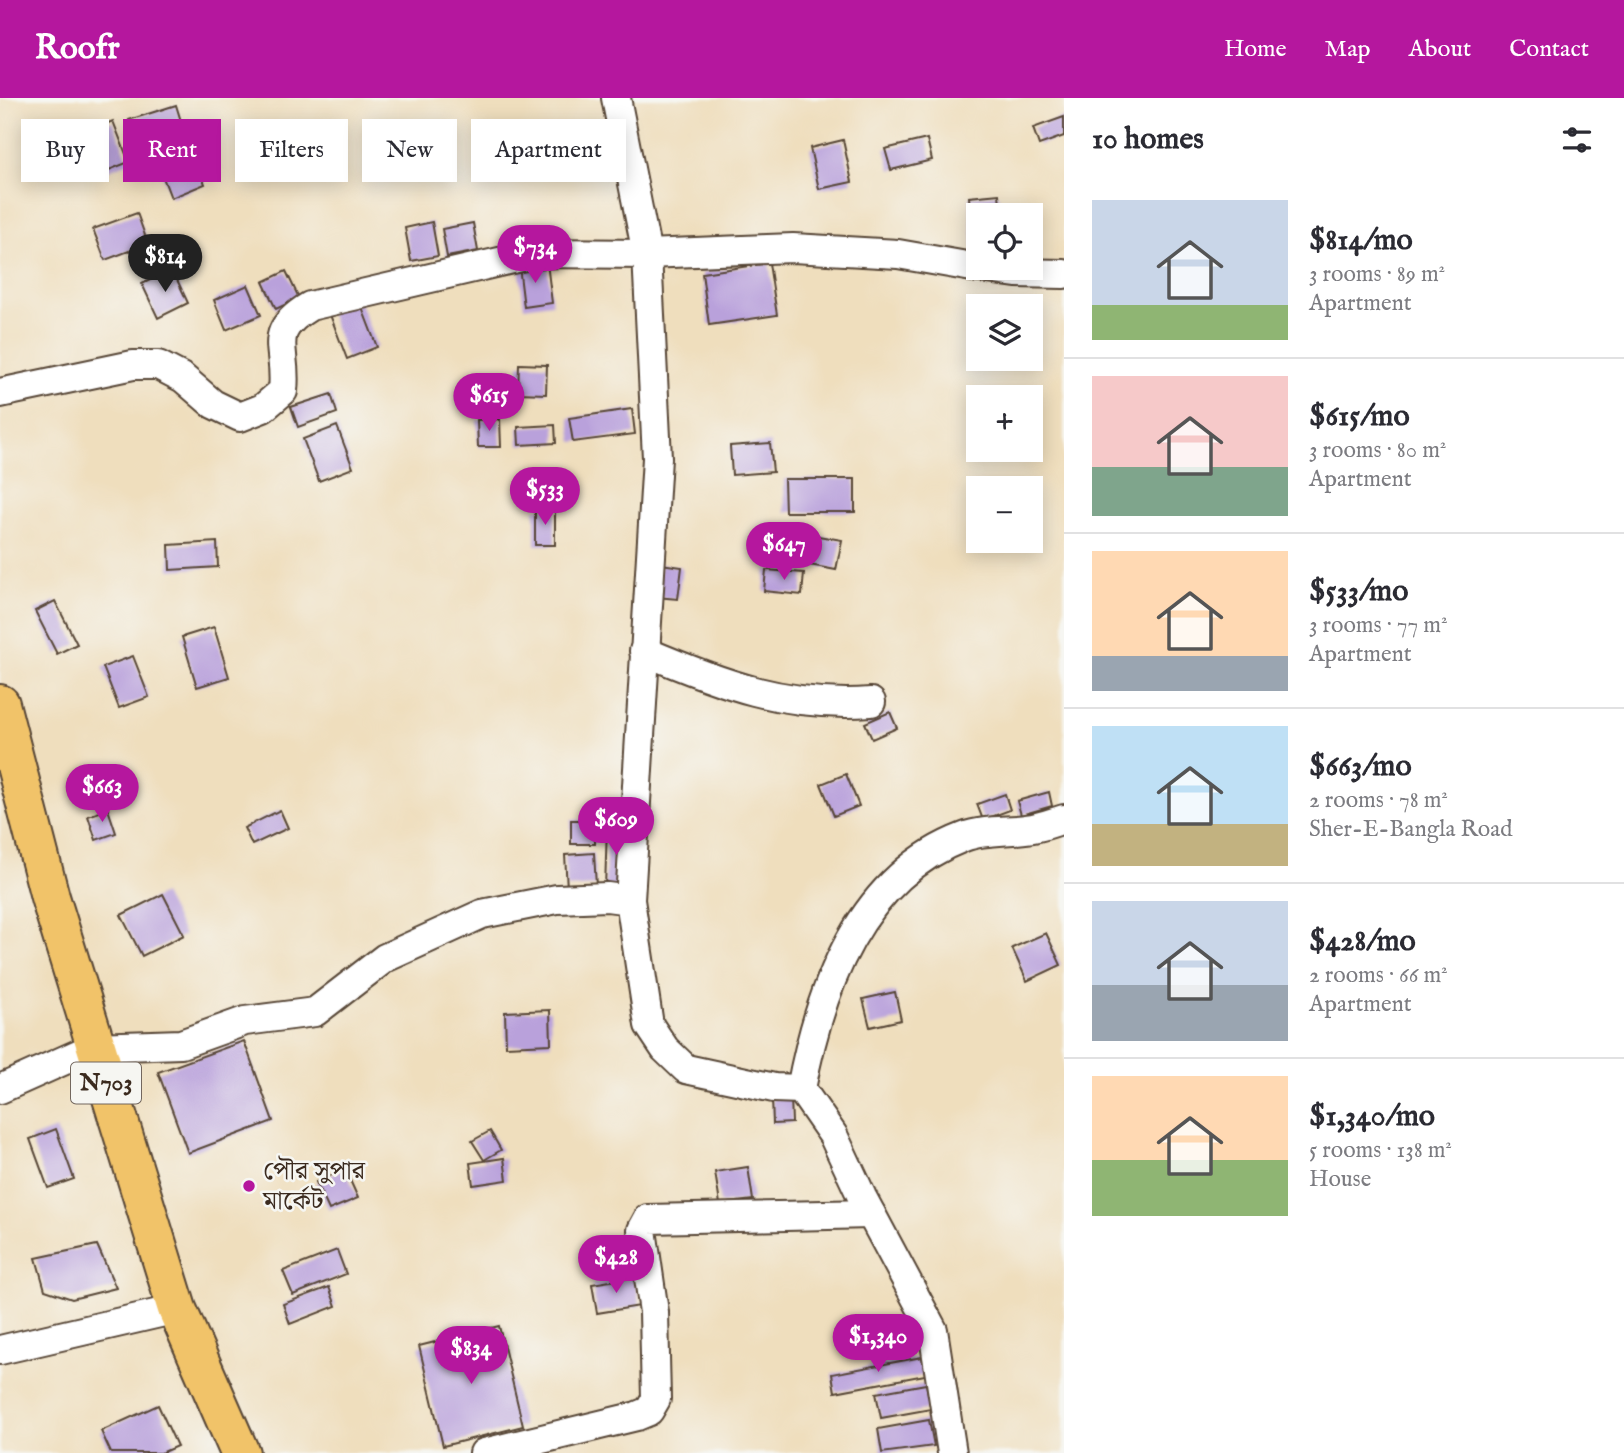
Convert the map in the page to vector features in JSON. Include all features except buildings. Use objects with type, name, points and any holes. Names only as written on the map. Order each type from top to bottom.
[{"type":"highway","name":"N703","points":[[0,704],[50,897],[94,1047],[177,1309],[240,1453]]},
{"type":"street","points":[[617,98],[647,254],[657,458],[631,900],[649,1026],[664,1049],[686,1069],[774,1088],[801,1089]]},
{"type":"street","points":[[0,393],[133,365],[158,365],[183,377],[213,404],[240,417],[263,408],[283,391],[286,368],[279,341],[288,319],[310,306],[538,253],[647,254],[793,248],[898,254],[966,266]]},
{"type":"street","points":[[1043,274],[1064,274]]},
{"type":"street","points":[[644,651],[713,681],[776,698],[835,704],[871,702]]},
{"type":"street","points":[[953,1453],[933,1330],[871,1214],[833,1135],[801,1089],[825,994],[849,942],[888,886],[926,853],[968,835],[1034,828],[1064,819]]},
{"type":"street","points":[[0,1088],[94,1047],[181,1044],[245,1021],[315,1012],[385,958],[482,914],[557,900],[607,897],[631,900]]},
{"type":"street","points":[[484,1453],[637,1416],[649,1410],[656,1399],[654,1312],[642,1230],[648,1219],[871,1214]]},
{"type":"street","points":[[0,1350],[177,1309]]},
{"type":"place","name":"পৌর সুপার মার্কেট","points":[[249,1186]]}]
